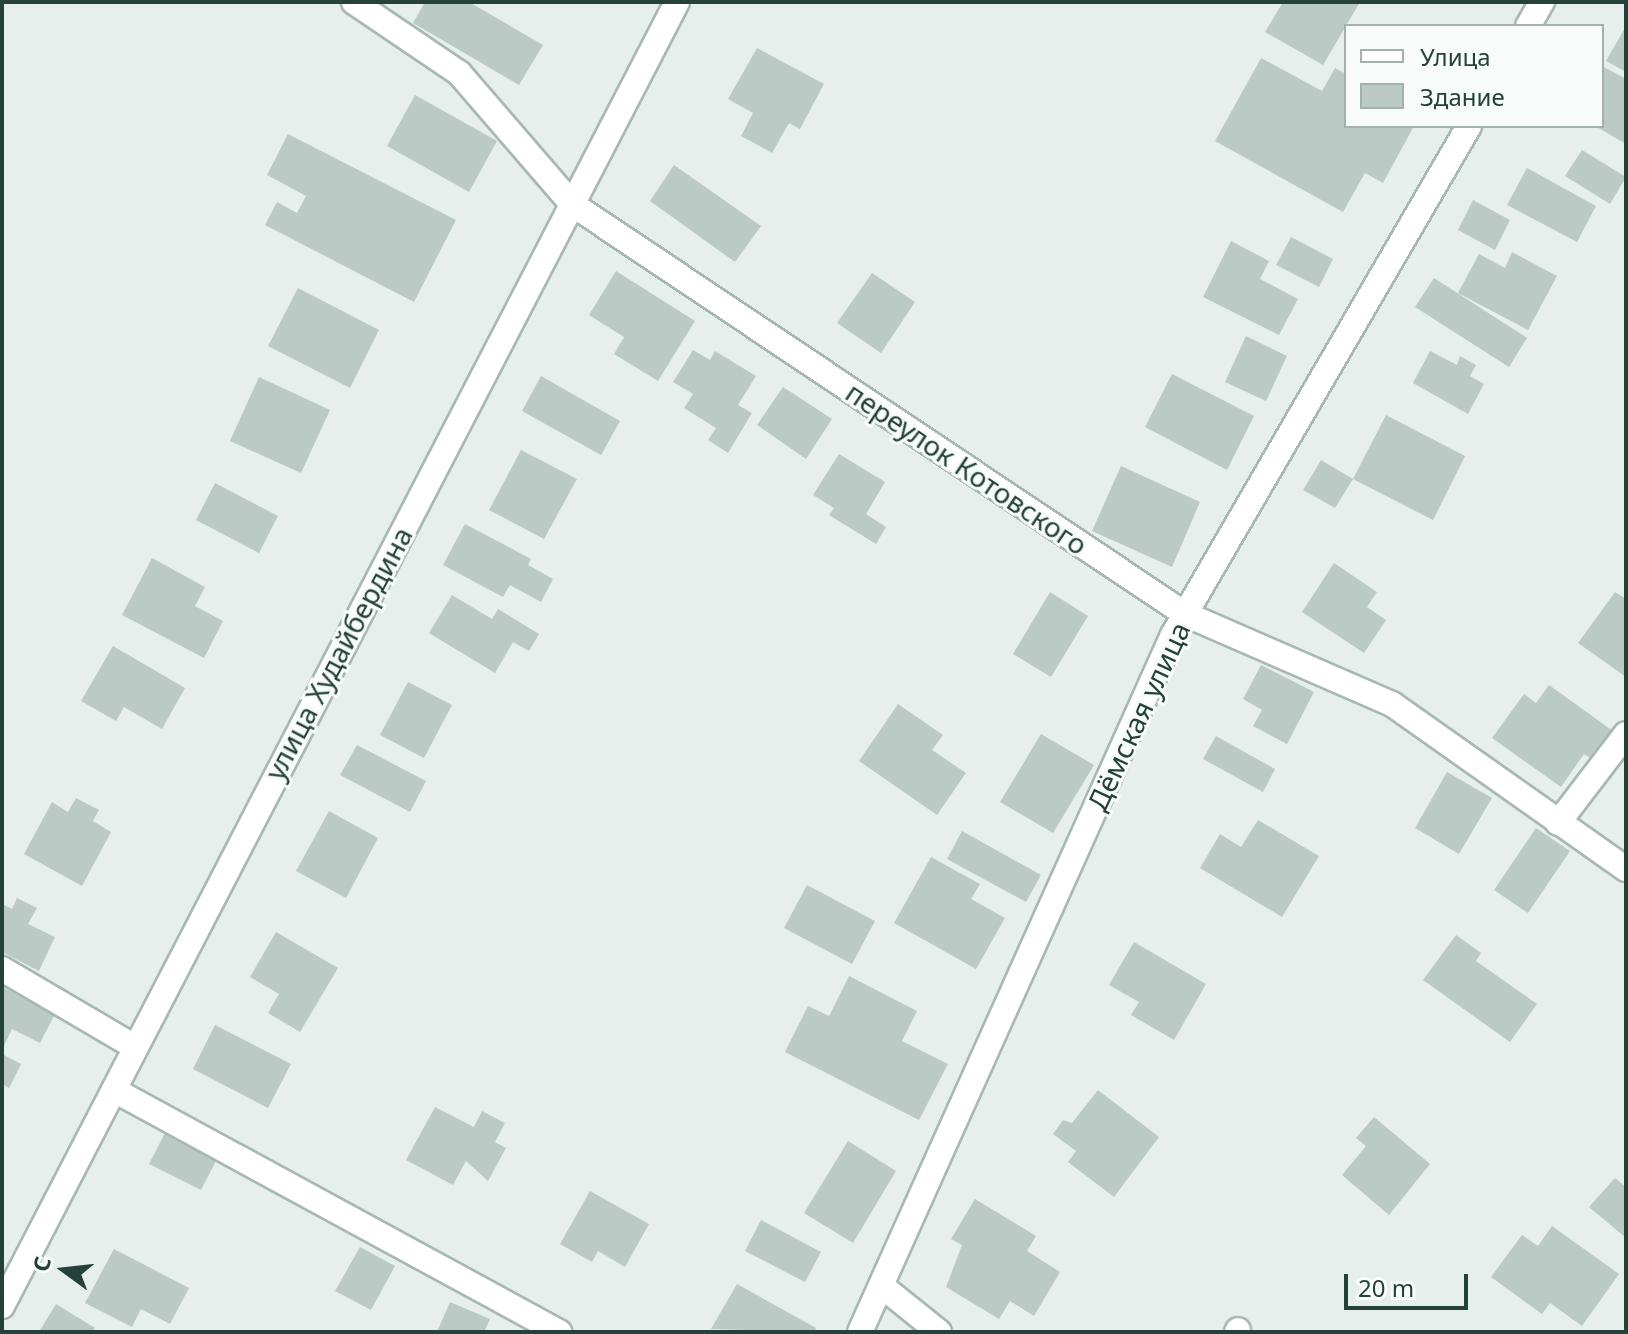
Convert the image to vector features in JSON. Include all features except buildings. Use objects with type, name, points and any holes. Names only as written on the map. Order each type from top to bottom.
[{"type":"street","name":"переулок Котовского","points":[[354,2],[459,73],[572,204],[1185,614],[1392,704],[1626,869]]},
{"type":"street","name":"улица Худайбердина","points":[[2,1306],[114,1090],[133,1046],[677,2]]},
{"type":"street","points":[[1529,24],[1542,2]]},
{"type":"street","name":"Дёмская улица","points":[[860,1332],[1185,614],[1468,128]]},
{"type":"street","points":[[1558,823],[1626,734]]},
{"type":"street","points":[[2,969],[133,1046]]},
{"type":"street","points":[[114,1090],[559,1332]]},
{"type":"street","points":[[883,1287],[939,1332]]}]
